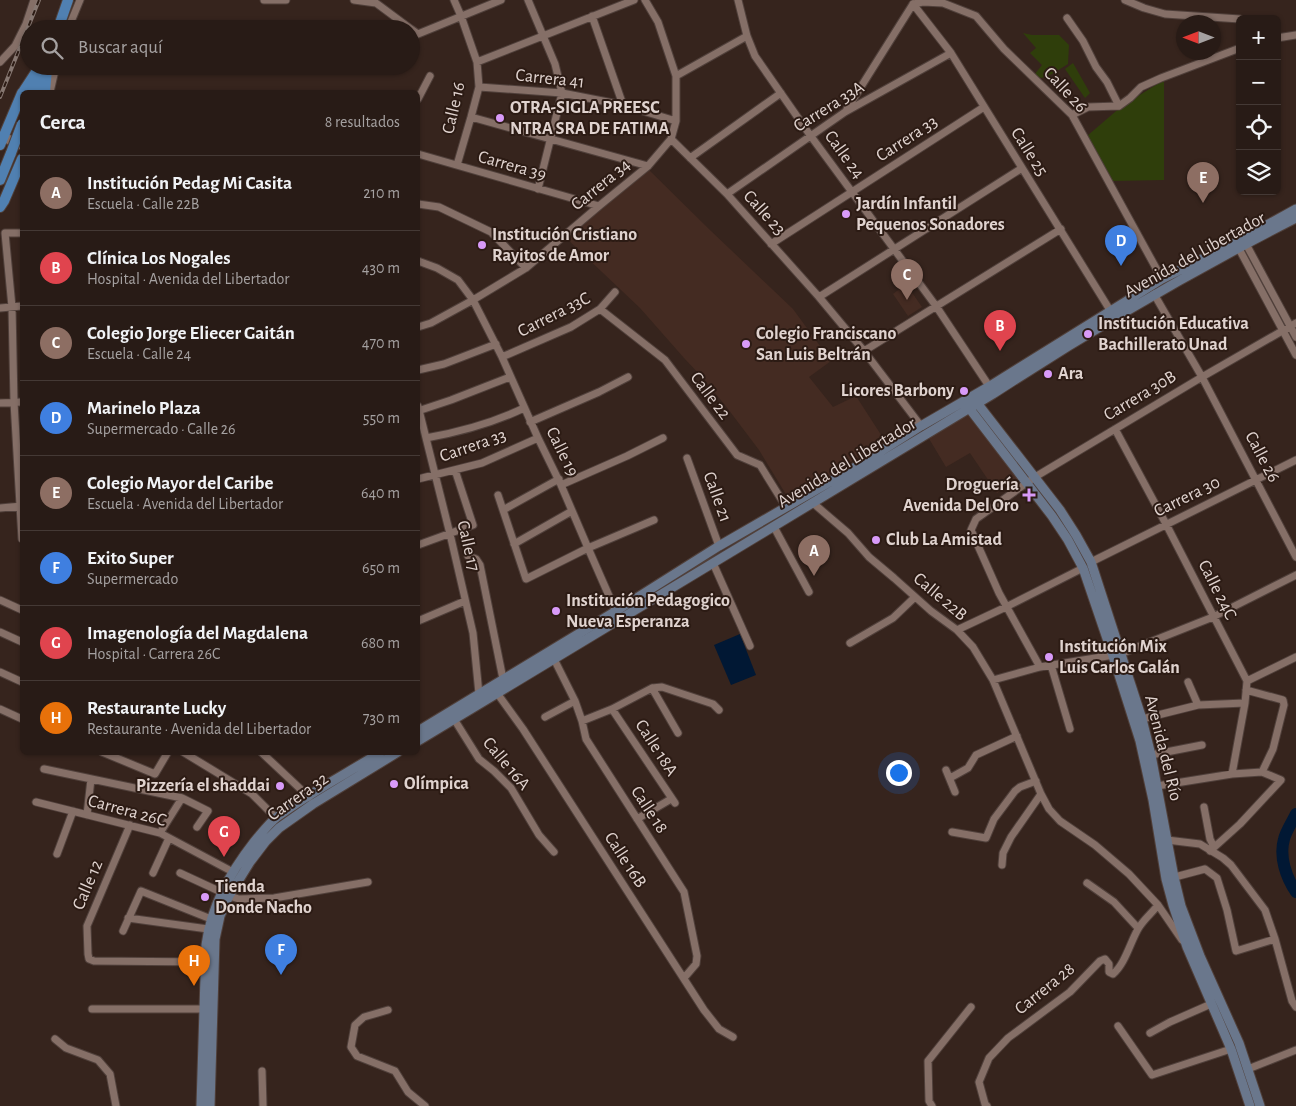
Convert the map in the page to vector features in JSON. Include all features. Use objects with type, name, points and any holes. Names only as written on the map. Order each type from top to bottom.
[{"type":"main road","points":[[61,20],[68,0]]},
{"type":"main road","points":[[25,90],[34,75]]},
{"type":"main road","points":[[35,90],[42,75]]},
{"type":"main road","points":[[44,90],[45,75]]},
{"type":"main road","points":[[1,139],[20,99]]},
{"type":"main road","points":[[0,180],[20,129]]},
{"type":"main road","points":[[0,207],[20,165]]},
{"type":"main road","name":"Avenida del Libertador","points":[[420,729],[503,679],[713,563],[774,527],[1113,315],[1154,294],[1296,209]]},
{"type":"main road","name":"Avenida del Libertador","points":[[1113,315],[1162,279],[1296,218]]},
{"type":"main road","name":"Avenida del Libertador","points":[[420,740],[554,659],[719,546],[859,465],[921,426],[971,403]]},
{"type":"main road","name":"Avenida del Río","points":[[971,403],[1035,477],[1076,535],[1091,562],[1140,742],[1170,878],[1250,1106]]},
{"type":"main road","name":"Avenida del Río","points":[[971,403],[1068,540],[1083,568],[1142,719],[1151,755],[1167,840],[1173,905],[1186,946],[1200,967]]},
{"type":"main road","points":[[210,1106],[215,939],[225,894],[233,872],[243,856],[276,818],[376,755]]},
{"type":"main road","name":"Carrera 32","points":[[225,894],[278,828],[313,804],[393,755]]},
{"type":"main road","points":[[201,1106],[206,945],[211,919],[225,894]]},
{"type":"main road","name":"Avenida del Río","points":[[1213,1000],[1239,1043],[1260,1106]]},
{"type":"street","points":[[27,20],[34,0]]},
{"type":"street","points":[[72,20],[80,0]]},
{"type":"street","points":[[264,0],[286,0]]},
{"type":"street","points":[[354,0],[378,2],[400,20]]},
{"type":"street","name":"Calle 16","points":[[454,0],[477,62],[478,87],[456,165]]},
{"type":"street","points":[[420,33],[501,0]]},
{"type":"street","points":[[528,0],[555,64],[562,93],[538,189]]},
{"type":"street","points":[[477,62],[634,0]]},
{"type":"street","points":[[645,0],[658,22],[676,76],[676,120],[671,139]]},
{"type":"street","name":"Calle 24","points":[[738,0],[747,36],[755,56],[810,135],[936,306],[991,390]]},
{"type":"street","points":[[1125,0],[1165,14],[1236,19]]},
{"type":"street","name":"Calle 26","points":[[913,4],[923,2],[943,3],[976,16],[1004,49],[1072,115],[1162,279]]},
{"type":"street","points":[[846,112],[913,4]]},
{"type":"street","name":"Calle 25","points":[[913,4],[951,53],[1113,315]]},
{"type":"street","points":[[592,16],[623,105]]},
{"type":"street","points":[[1067,18],[1084,41],[1096,67],[1107,82],[1119,106]]},
{"type":"street","points":[[0,60],[14,46],[20,35]]},
{"type":"street","points":[[1281,37],[1296,35]]},
{"type":"street","points":[[676,76],[747,36]]},
{"type":"street","points":[[1072,115],[1088,107],[1119,106],[1141,87],[1236,50]]},
{"type":"street","name":"Carrera 33A","points":[[727,194],[846,112],[951,53]]},
{"type":"street","points":[[50,90],[54,75]]},
{"type":"street","points":[[420,95],[430,76]]},
{"type":"street","name":"Carrera 41","points":[[478,87],[562,93],[623,105],[676,120]]},
{"type":"street","points":[[690,158],[781,93]]},
{"type":"street","name":"Carrera 33","points":[[771,244],[984,107]]},
{"type":"street","points":[[471,117],[648,166]]},
{"type":"street","points":[[1,139],[20,144]]},
{"type":"street","name":"Calle 23","points":[[671,139],[727,194],[819,297],[864,351],[921,426]]},
{"type":"street","name":"Carrera 34","points":[[420,326],[431,323],[473,300],[526,268],[648,166],[671,139]]},
{"type":"street","name":"Carrera 39","points":[[420,155],[599,206]]},
{"type":"street","points":[[819,297],[1022,168]]},
{"type":"street","points":[[420,204],[439,207],[491,232],[526,268]]},
{"type":"street","points":[[864,351],[1061,229]]},
{"type":"street","points":[[20,232],[5,233],[12,307],[14,402],[20,491]]},
{"type":"street","points":[[1240,244],[1293,324],[1296,337]]},
{"type":"street","points":[[1240,244],[1296,355]]},
{"type":"street","name":"Calle 19","points":[[420,262],[437,268],[458,280],[473,300],[496,344],[530,422],[560,482],[617,615]]},
{"type":"street","name":"Carrera 33C","points":[[502,358],[571,326],[600,309],[615,292]]},
{"type":"street","name":"Calle 26","points":[[1154,294],[1202,376],[1296,557]]},
{"type":"street","points":[[0,308],[20,306]]},
{"type":"street","name":"Calle 22","points":[[600,309],[665,360],[737,455],[760,465],[786,507]]},
{"type":"street","name":"Carrera 30B","points":[[1040,667],[1006,607],[979,550],[971,530],[976,519],[1035,477],[1202,376],[1293,324]]},
{"type":"street","points":[[420,370],[444,364],[496,344]]},
{"type":"street","points":[[420,408],[451,400],[510,377]]},
{"type":"street","points":[[530,422],[599,392],[628,377]]},
{"type":"street","points":[[0,403],[20,402]]},
{"type":"street","points":[[426,438],[458,432],[504,417],[524,408]]},
{"type":"street","name":"Calle 17","points":[[420,416],[473,633],[479,694]]},
{"type":"street","name":"Calle 24C","points":[[1115,429],[1247,680]]},
{"type":"street","name":"Carrera 33","points":[[420,479],[482,463],[538,438]]},
{"type":"street","points":[[503,510],[560,482],[627,456],[663,438]]},
{"type":"street","name":"Calle 21","points":[[687,458],[719,546]]},
{"type":"street","name":"Carrera 30","points":[[1091,562],[1296,460]]},
{"type":"street","points":[[420,544],[472,525],[455,470]]},
{"type":"street","points":[[498,495],[526,579],[588,548],[654,520]]},
{"type":"street","name":"Calle 22B","points":[[813,503],[848,533],[869,557],[930,611],[956,630],[972,646],[993,680],[1049,809],[1060,821],[1095,845],[1129,874],[1158,905],[1186,946]]},
{"type":"street","points":[[0,508],[20,506]]},
{"type":"street","points":[[514,544],[572,511]]},
{"type":"street","points":[[774,527],[809,592]]},
{"type":"street","points":[[468,556],[476,559],[480,564],[503,679]]},
{"type":"street","points":[[713,563],[750,646]]},
{"type":"street","points":[[956,630],[1083,568]]},
{"type":"street","points":[[993,680],[1040,667],[1116,655],[1213,617],[1296,575]]},
{"type":"street","points":[[850,643],[894,618],[915,597]]},
{"type":"street","points":[[0,600],[20,609]]},
{"type":"street","points":[[420,620],[465,601]]},
{"type":"street","points":[[0,632],[20,641]]},
{"type":"street","points":[[1232,774],[1245,703],[1247,680],[1296,657]]},
{"type":"street","name":"Calle 18","points":[[554,659],[575,701],[586,739],[684,892],[697,956],[696,964],[684,978]]},
{"type":"street","points":[[1051,665],[1070,729]]},
{"type":"street","points":[[0,672],[20,681]]},
{"type":"street","points":[[1188,682],[1198,705]]},
{"type":"street","points":[[582,721],[612,709],[652,688],[662,687],[712,704],[718,710]]},
{"type":"street","points":[[652,688],[678,733]]},
{"type":"street","points":[[1246,690],[1283,700],[1284,705],[1273,749],[1262,772]]},
{"type":"street","name":"Calle 16B","points":[[497,693],[704,1010],[719,1029],[733,1037]]},
{"type":"street","points":[[545,717],[575,701]]},
{"type":"street","points":[[1142,719],[1198,705],[1245,703]]},
{"type":"street","points":[[0,709],[20,718]]},
{"type":"street","name":"Calle 18A","points":[[612,709],[673,801],[637,819]]},
{"type":"street","name":"Calle 16A","points":[[454,719],[479,760],[494,771],[511,788],[539,835],[554,852]]},
{"type":"street","points":[[950,778],[968,768],[976,755],[1017,736]]},
{"type":"street","points":[[1151,755],[1202,745]]},
{"type":"street","points":[[109,755],[155,774],[166,755]]},
{"type":"street","points":[[188,755],[252,794],[276,818]]},
{"type":"street","points":[[264,755],[309,796]]},
{"type":"street","points":[[44,769],[182,798],[208,811],[197,827]]},
{"type":"street","points":[[946,770],[955,792]]},
{"type":"street","points":[[1157,786],[1232,774],[1262,772],[1281,780],[1240,824],[1212,849]]},
{"type":"street","points":[[87,815],[91,779]]},
{"type":"street","points":[[952,832],[986,838],[994,819],[1015,791],[1036,781]]},
{"type":"street","points":[[1002,865],[1002,853],[1041,794]]},
{"type":"street","points":[[160,833],[182,798]]},
{"type":"street","name":"Carrera 26C","points":[[36,802],[160,833],[233,872]]},
{"type":"street","points":[[1204,807],[1212,849]]},
{"type":"street","points":[[57,854],[73,812]]},
{"type":"street","name":"Calle 12","points":[[130,825],[88,926],[88,954],[90,959],[94,961],[206,962]]},
{"type":"street","points":[[153,873],[170,838]]},
{"type":"street","points":[[1167,840],[1200,844],[1212,849],[1231,864],[1265,910],[1292,1001],[1296,1007]]},
{"type":"street","points":[[1170,878],[1205,869],[1217,878],[1227,910],[1236,951],[1275,939]]},
{"type":"street","points":[[180,873],[239,899],[274,898],[368,882]]},
{"type":"street","points":[[1087,883],[1114,902],[1138,928],[1158,905]]},
{"type":"street","points":[[123,931],[141,892],[211,919]]},
{"type":"street","points":[[128,918],[208,929]]},
{"type":"street","name":"Carrera 28","points":[[987,1106],[979,1082],[988,1058],[1008,1038],[1070,992],[1100,961],[1105,959],[1109,964],[1109,972],[1113,974],[1116,972],[1138,928]]},
{"type":"street","points":[[1150,1033],[1213,1000]]},
{"type":"street","points":[[932,1106],[929,1101],[928,1060],[971,1007]]},
{"type":"street","points":[[92,1010],[204,1009]]},
{"type":"street","points":[[388,1010],[364,1018],[355,1025],[351,1047],[357,1056],[395,1071],[408,1092],[425,1106]]},
{"type":"street","points":[[1118,1026],[1152,1075],[1231,1049]]},
{"type":"street","points":[[55,1039],[66,1048],[98,1060],[110,1074],[116,1106]]},
{"type":"street","points":[[1248,1069],[1296,1050]]},
{"type":"street","points":[[262,1071],[263,1106]]},
{"type":"shaded area","name":"Colegio Franciscano San Luis Beltrán","points":[[648,169],[793,309],[831,361],[809,377],[833,407],[856,396],[885,441],[790,501],[759,450],[702,377],[640,308],[564,236]]},
{"type":"shaded area","points":[[906,284],[922,307],[908,316],[893,294]]},
{"type":"shaded area","points":[[967,413],[1019,480],[997,493],[970,453],[946,467],[928,437]]},
{"type":"green space","points":[[1023,33],[1059,35],[1069,45],[1068,64],[1047,77],[1039,78],[1035,74],[1042,65],[1030,53],[1036,48]]},
{"type":"green space","points":[[1073,63],[1090,93],[1085,98],[1065,69]]},
{"type":"green space","points":[[1164,80],[1164,180],[1112,181],[1087,136],[1122,106]]},
{"type":"water","points":[[740,634],[756,675],[731,685],[714,645]]},
{"type":"waterway","points":[[1296,814],[1285,836],[1282,853],[1286,873],[1296,892]]},
{"type":"railway","points":[[31,20],[39,0]]},
{"type":"railway","points":[[0,97],[20,47]]},
{"type":"place","name":"OTRA-SIGLA PREESC NTRA SRA DE FATIMA","points":[[500,118]]},
{"type":"place","name":"Colegio Mayor del Caribe","points":[[1203,203]]},
{"type":"place","name":"Jardín Infantil Pequenos Sonadores","points":[[846,214]]},
{"type":"place","name":"Institución Cristiano Rayitos de Amor","points":[[482,245]]},
{"type":"place","name":"Marinelo Plaza","points":[[1121,266]]},
{"type":"place","name":"Colegio Jorge Eliecer Gaitán","points":[[907,300]]},
{"type":"place","name":"Institución Educativa Bachillerato Unad","points":[[1088,334]]},
{"type":"place","name":"Colegio Franciscano San Luis Beltrán","points":[[746,344]]},
{"type":"place","name":"Clínica Los Nogales","points":[[1000,351]]},
{"type":"place","name":"Ara","points":[[1048,374]]},
{"type":"place","name":"Licores Barbony","points":[[964,391]]},
{"type":"place","name":"Droguería Avenida Del Oro","points":[[1029,495]]},
{"type":"place","name":"Club La Amistad","points":[[876,540]]},
{"type":"place","name":"Institución Pedag Mi Casita","points":[[814,576]]},
{"type":"place","name":"Institución Pedagogico Nueva Esperanza","points":[[556,611]]},
{"type":"place","name":"Institución Mix Luis Carlos Galán","points":[[1049,657]]},
{"type":"place","name":"Olímpica","points":[[394,784]]},
{"type":"place","name":"Pizzería el shaddai","points":[[280,786]]},
{"type":"place","name":"Imagenología del Magdalena","points":[[224,857]]},
{"type":"place","name":"Tienda Donde Nacho","points":[[205,897]]},
{"type":"place","name":"Exito Super","points":[[281,975]]},
{"type":"place","name":"Restaurante Lucky","points":[[194,986]]}]
